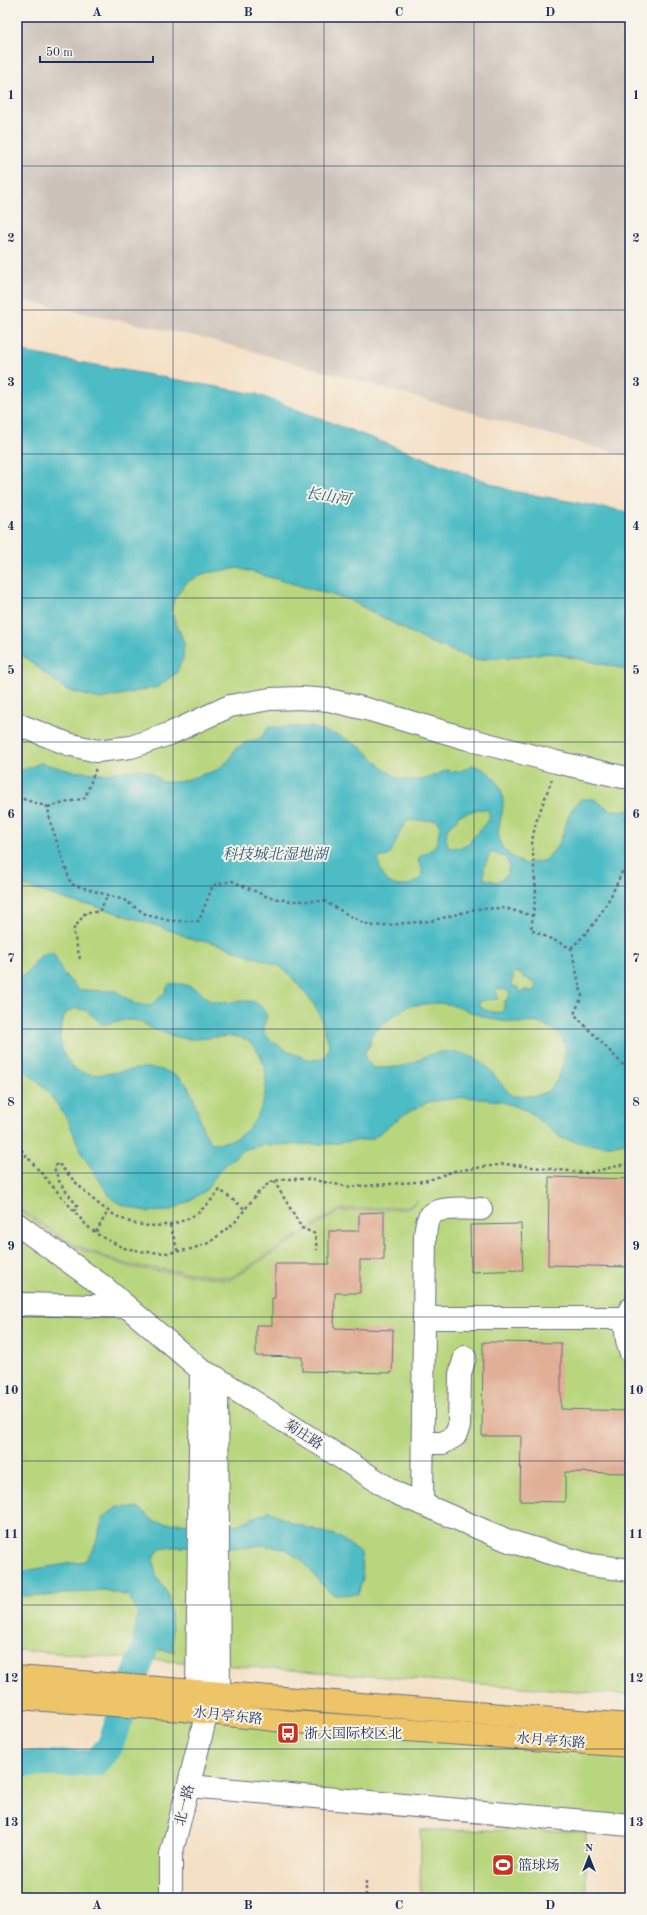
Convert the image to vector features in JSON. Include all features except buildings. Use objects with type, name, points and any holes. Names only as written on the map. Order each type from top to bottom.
[{"type":"main road","name":"水月亭东路","points":[[17,1677],[101,1694]]},
{"type":"main road","name":"水月亭东路","points":[[17,1698],[101,1694],[195,1696],[630,1725]]},
{"type":"main road","name":"水月亭东路","points":[[195,1696],[207,1712],[292,1722],[630,1746]]},
{"type":"street","points":[[17,724],[68,744],[103,750],[131,746],[169,734],[230,706],[270,700],[302,698],[329,700],[556,762],[623,777],[630,777]]},
{"type":"street","points":[[422,1504],[425,1236],[427,1222],[432,1214],[442,1209],[481,1209]]},
{"type":"street","name":"菊庄路","points":[[17,1224],[104,1287],[209,1374],[396,1493],[509,1541],[590,1565],[630,1570]]},
{"type":"street","points":[[17,1306],[23,1304],[127,1307]]},
{"type":"street","points":[[425,1318],[628,1314],[625,1335],[630,1351]]},
{"type":"street","points":[[423,1443],[442,1443],[455,1436],[459,1426],[460,1374],[465,1357]]},
{"type":"street","points":[[195,1696],[209,1590],[209,1374]]},
{"type":"street","name":"北一路","points":[[171,1898],[171,1855],[207,1712]]},
{"type":"street","points":[[189,1786],[630,1825]]},
{"type":"path","points":[[17,797],[48,807],[85,798],[103,750]]},
{"type":"path","points":[[556,762],[554,775],[536,822],[532,841],[536,893],[531,930],[571,948]]},
{"type":"path","points":[[48,807],[50,821],[71,884],[124,900],[147,916],[172,921],[199,921],[213,885],[232,881],[268,897],[290,901],[324,901],[361,922],[374,926],[431,921],[476,909],[504,908],[533,916]]},
{"type":"path","points":[[571,948],[584,936],[609,903],[622,872],[630,874]]},
{"type":"path","points":[[80,959],[73,930],[86,912],[99,912],[108,895]]},
{"type":"path","points":[[571,948],[582,996],[574,1014],[630,1072]]},
{"type":"path","points":[[17,1145],[87,1226],[124,1248],[146,1252],[169,1253],[178,1252],[208,1243],[235,1222],[257,1194],[270,1182],[284,1178],[308,1179],[351,1187],[429,1180],[454,1171],[505,1164],[588,1173],[630,1163]]},
{"type":"path","points":[[74,1211],[78,1207],[60,1183],[54,1168],[58,1162],[86,1194],[122,1220],[150,1227],[170,1225],[196,1214],[220,1190],[245,1209]]},
{"type":"path","points":[[274,1181],[302,1228],[315,1234],[317,1250]]},
{"type":"path","points":[[96,1232],[108,1211]]},
{"type":"path","points":[[170,1225],[178,1252]]},
{"type":"path","points":[[366,1881],[366,1898]]},
{"type":"shaded area","points":[[17,17],[630,17],[630,457],[208,339],[17,299]]},
{"type":"green space","points":[[238,568],[350,600],[427,641],[476,660],[551,653],[630,670],[630,1695],[17,1650],[17,1209],[74,1247],[130,1267],[230,1280],[340,1211],[408,1209],[418,1200],[408,1207],[340,1209],[230,1278],[130,1265],[74,1245],[17,1207],[17,651],[19,653],[184,643],[171,611],[174,599],[187,582],[205,573]]},
{"type":"green space","points":[[130,1707],[630,1744],[630,1825],[189,1786],[171,1898],[17,1898],[17,1774],[89,1774],[113,1759]]},
{"type":"green space","name":"篮球场","points":[[421,1830],[586,1831],[586,1898],[420,1898]]},
{"type":"water","name":"长山河","points":[[17,351],[256,394],[511,491],[630,512],[630,670],[551,653],[476,660],[427,641],[350,600],[238,568],[205,573],[187,582],[174,599],[171,611],[184,643],[183,659],[176,673],[158,687],[100,699],[66,690],[17,651],[17,595],[21,575],[17,564]]},
{"type":"water","name":"科技城北湿地湖","points":[[269,727],[311,727],[340,736],[362,748],[385,770],[400,779],[416,780],[428,778],[447,770],[454,772],[461,771],[472,765],[478,767],[494,778],[501,788],[503,807],[498,832],[502,846],[510,856],[525,864],[546,860],[559,844],[571,810],[581,799],[594,799],[610,810],[630,811],[630,1142],[616,1145],[590,1145],[561,1138],[528,1111],[500,1101],[466,1097],[428,1102],[405,1114],[372,1139],[330,1144],[262,1145],[243,1150],[220,1170],[205,1191],[170,1211],[147,1212],[120,1204],[111,1198],[82,1154],[68,1120],[46,1089],[17,1063],[17,981],[28,971],[42,954],[54,954],[63,973],[79,990],[116,991],[135,1004],[150,1006],[164,994],[169,984],[183,984],[195,989],[213,1002],[221,1003],[251,1001],[257,1004],[263,1009],[267,1017],[264,1023],[264,1034],[280,1046],[301,1057],[314,1060],[324,1057],[326,1056],[329,1044],[320,1016],[312,1001],[290,975],[279,966],[221,945],[206,941],[196,941],[175,932],[92,905],[80,904],[17,884],[17,772],[41,763],[71,771],[106,774],[140,769],[152,773],[162,782],[179,782],[217,770],[230,759],[235,749],[249,741],[260,739]],"holes":[[[478,809],[488,810],[490,818],[468,844],[461,848],[449,848],[446,839],[447,828],[455,822],[458,816]],[[436,820],[440,826],[436,844],[427,853],[421,855],[418,861],[422,868],[422,877],[414,882],[399,886],[387,881],[383,875],[378,858],[388,856],[406,821]],[[491,852],[506,858],[509,866],[507,875],[498,882],[484,879],[484,867]],[[514,972],[522,974],[524,979],[527,977],[528,980],[533,982],[536,986],[534,992],[526,990],[520,992],[518,987],[511,986]],[[496,988],[506,990],[510,994],[507,1001],[505,1000],[503,1012],[492,1012],[485,1010],[478,1003],[484,1000],[498,999]],[[441,1003],[455,1006],[496,1020],[541,1024],[549,1027],[562,1037],[565,1050],[563,1065],[557,1080],[549,1090],[545,1093],[527,1096],[513,1096],[484,1064],[472,1057],[458,1052],[436,1053],[421,1058],[411,1064],[401,1066],[373,1068],[366,1060],[365,1052],[370,1045],[370,1039],[374,1031],[408,1006]],[[76,1008],[87,1011],[102,1024],[134,1020],[163,1033],[189,1039],[227,1036],[247,1040],[257,1049],[263,1061],[266,1074],[266,1088],[258,1115],[251,1126],[241,1135],[227,1141],[212,1143],[206,1136],[202,1127],[190,1091],[185,1083],[171,1073],[150,1068],[97,1074],[86,1073],[76,1069],[68,1061],[61,1044],[60,1030],[66,1013]]]},
{"type":"water","points":[[117,1507],[139,1508],[155,1522],[237,1525],[269,1511],[295,1524],[338,1536],[361,1553],[363,1578],[358,1594],[334,1595],[321,1584],[303,1561],[286,1549],[262,1545],[241,1548],[171,1547],[160,1549],[153,1558],[156,1576],[169,1596],[174,1652],[132,1646],[138,1614],[129,1596],[103,1590],[43,1596],[17,1596],[17,1572],[85,1561],[95,1546],[103,1518]]},
{"type":"waterway","points":[[17,1764],[95,1763],[110,1746],[152,1628],[152,1612]]},
{"type":"place","name":"浙大国际校区北","points":[[288,1733]]},
{"type":"place","name":"篮球场","points":[[503,1865]]}]
